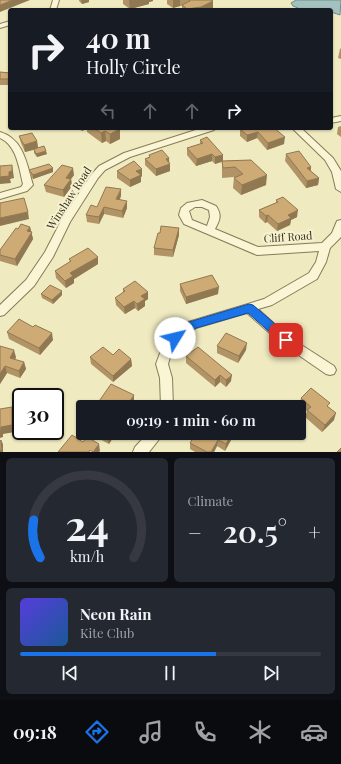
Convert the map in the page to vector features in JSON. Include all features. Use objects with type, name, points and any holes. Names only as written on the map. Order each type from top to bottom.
[{"type":"street","name":"Winshaw Road","points":[[0,312],[30,283],[50,254],[66,221],[84,195],[94,177],[102,168],[127,155],[205,130]]},
{"type":"street","points":[[298,130],[329,158],[338,172],[341,189]]},
{"type":"street","points":[[0,135],[13,143],[18,152],[28,185],[24,190],[0,196]]},
{"type":"street","points":[[168,400],[166,378],[162,364],[167,349],[175,338],[192,325],[268,302],[313,276],[321,262],[324,247],[337,235],[341,223]]},
{"type":"street","name":"Cliff Road","points":[[210,230],[257,252],[324,247]]},
{"type":"street","points":[[249,308],[286,340],[330,370]]},
{"type":"street","points":[[140,452],[151,440]]},
{"type":"water","points":[[296,0],[341,0],[340,15],[333,13],[333,8],[298,8],[293,6],[291,3]]},
{"type":"building","points":[[0,0],[13,0],[0,5]]},
{"type":"building","points":[[189,0],[213,1],[201,7],[194,8],[186,8],[182,5],[190,1]]},
{"type":"building","points":[[0,72],[8,73],[8,79],[0,79]]},
{"type":"building","points":[[97,130],[118,130],[110,134],[105,131],[101,133]]},
{"type":"building","points":[[241,130],[276,130],[285,137],[268,143],[258,132],[247,135]]},
{"type":"building","points":[[32,133],[37,141],[24,145],[19,136]]},
{"type":"building","points":[[207,137],[223,155],[215,157],[212,154],[197,159],[187,148],[203,143],[200,140]]},
{"type":"building","points":[[44,146],[46,151],[36,154],[34,149]]},
{"type":"building","points":[[162,150],[169,158],[166,159],[170,164],[156,169],[145,159],[150,157],[149,155]]},
{"type":"building","points":[[299,151],[311,167],[307,168],[319,178],[307,181],[286,154]]},
{"type":"building","points":[[251,160],[267,175],[242,185],[234,178],[243,174],[235,167],[223,168],[222,161]]},
{"type":"building","points":[[134,161],[142,169],[136,171],[141,175],[130,180],[117,171]]},
{"type":"building","points":[[49,164],[53,168],[33,175],[29,170]]},
{"type":"building","points":[[12,165],[12,171],[9,172],[9,176],[0,177],[0,166]]},
{"type":"building","points":[[62,165],[73,168],[66,178],[71,179],[63,190],[44,185]]},
{"type":"building","points":[[106,187],[121,189],[116,199],[127,201],[122,211],[104,207],[99,217],[86,215],[91,205],[97,207]]},
{"type":"building","points":[[283,197],[298,210],[288,215],[291,218],[278,224],[268,215],[266,216],[259,210],[278,202],[276,200]]},
{"type":"building","points":[[24,198],[28,212],[0,218],[0,203]]},
{"type":"building","points":[[21,224],[30,227],[27,231],[32,232],[15,259],[0,255],[0,250],[16,228],[18,229]]},
{"type":"building","points":[[161,226],[179,228],[173,250],[154,248]]},
{"type":"building","points":[[88,248],[98,257],[70,273],[73,276],[65,281],[55,271],[71,261],[69,259]]},
{"type":"building","points":[[212,275],[219,287],[186,297],[180,284]]},
{"type":"building","points":[[135,281],[148,292],[141,296],[145,299],[137,304],[134,301],[124,307],[115,298],[125,291],[123,289]]},
{"type":"building","points":[[50,285],[62,291],[52,300],[41,294]]},
{"type":"building","points":[[19,319],[33,327],[35,325],[52,333],[39,348],[7,332]]},
{"type":"building","points":[[226,333],[247,343],[239,356],[217,346]]},
{"type":"building","points":[[0,346],[14,350],[10,358],[24,362],[19,371],[5,366],[0,374]]},
{"type":"building","points":[[103,347],[113,355],[119,349],[131,359],[113,376],[90,357]]},
{"type":"building","points":[[198,347],[232,375],[226,380],[220,375],[215,380],[186,356]]},
{"type":"building","points":[[111,384],[134,395],[131,400],[100,400]]},
{"type":"building","points":[[311,388],[330,403],[327,406],[336,413],[325,425],[307,410],[311,407],[306,402],[306,400],[301,398]]},
{"type":"building","points":[[12,407],[12,425],[1,427],[1,431],[0,431],[0,409]]},
{"type":"building","points":[[72,435],[76,438],[76,440],[83,442],[85,440],[92,440],[99,444],[93,452],[90,450],[89,452],[58,452]]},
{"type":"building","points":[[1,440],[2,450],[0,450],[0,441]]},
{"type":"building","points":[[192,440],[218,440],[211,452],[207,452],[190,443]]},
{"type":"building","points":[[218,440],[228,440],[226,444]]},
{"type":"route","points":[[175,338],[192,325],[249,308],[286,340]]}]
